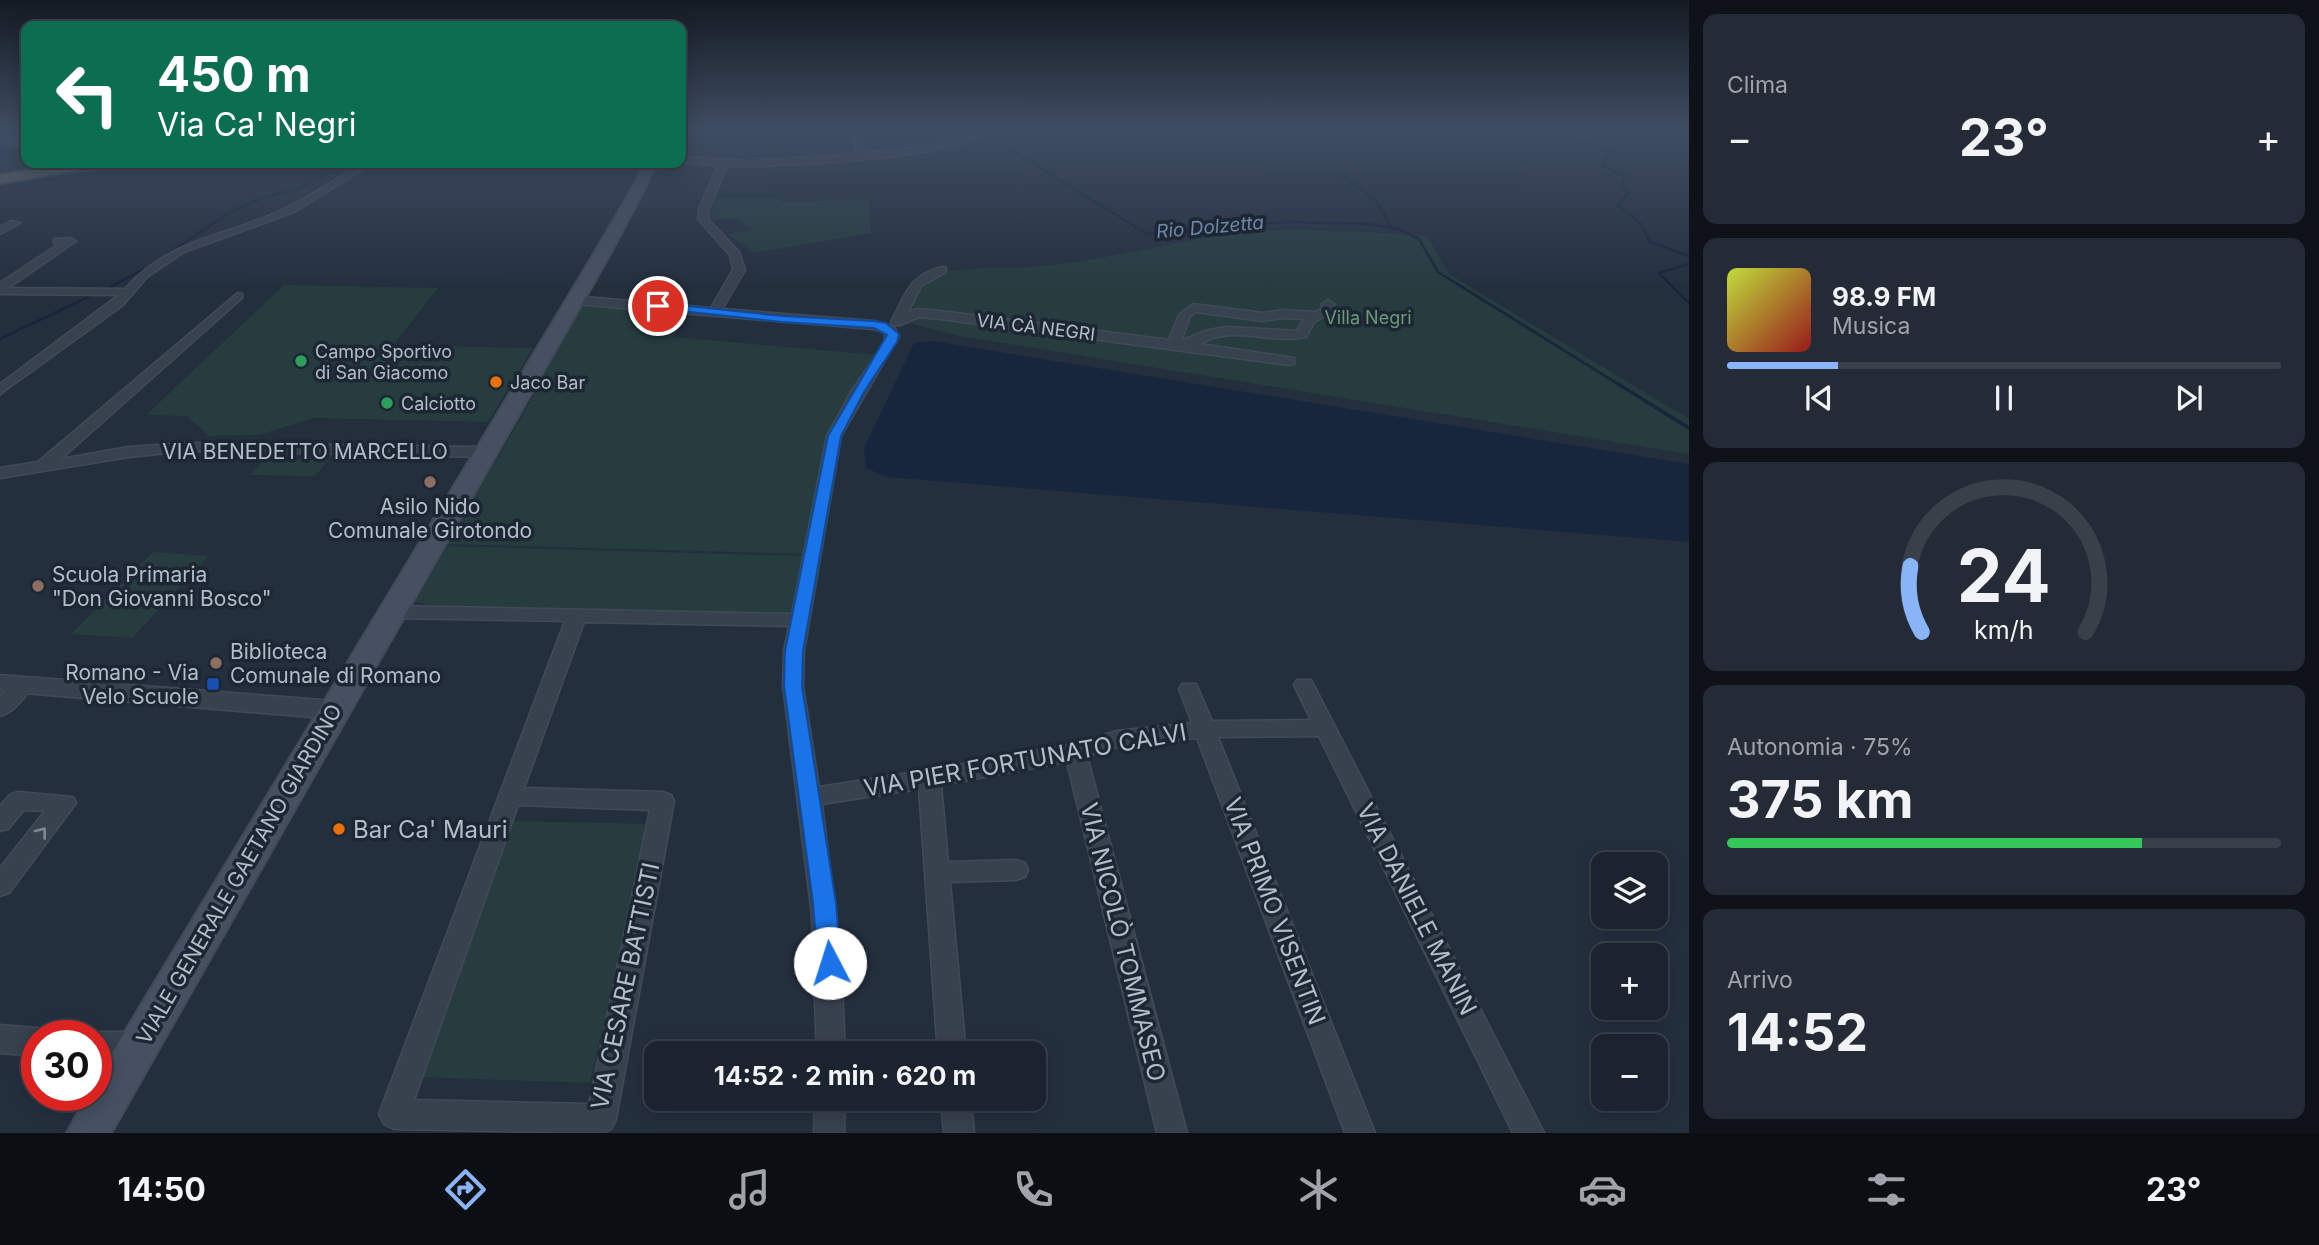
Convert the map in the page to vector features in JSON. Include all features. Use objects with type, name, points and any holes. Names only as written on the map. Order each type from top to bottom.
[{"type":"main road","name":"VIALE GENERALE GAETANO GIARDINO","points":[[88,1133],[574,300],[635,182]]},
{"type":"street","points":[[0,390],[118,302],[144,275],[180,250],[291,210],[338,182]]},
{"type":"street","points":[[715,182],[702,219],[735,254],[739,270],[715,311]]},
{"type":"street","points":[[0,231],[15,223]]},
{"type":"street","points":[[0,289],[71,241],[58,241]]},
{"type":"street","points":[[831,1041],[830,963],[793,686],[794,651],[834,436],[858,392],[891,342],[895,325],[915,283],[926,275],[942,270]]},
{"type":"street","points":[[0,289],[125,292]]},
{"type":"street","points":[[43,466],[238,296]]},
{"type":"street","name":"VIA CÀ NEGRI","points":[[574,300],[874,325],[895,325],[918,313],[1289,360]]},
{"type":"street","points":[[1180,345],[1215,332],[1302,334],[1309,320],[1328,311],[1328,304]]},
{"type":"street","points":[[1180,345],[1185,316],[1193,308],[1263,317],[1282,314],[1316,316]]},
{"type":"street","name":"VIA BENEDETTO MARCELLO","points":[[0,473],[129,452],[186,447],[485,453]]},
{"type":"street","points":[[392,612],[576,618],[799,620]]},
{"type":"street","name":"VIA CESARE BATTISTI","points":[[510,796],[663,801],[601,1119],[394,1114],[510,796],[576,618]]},
{"type":"street","points":[[0,709],[12,684],[335,710]]},
{"type":"street","name":"VIA DANIELE MANIN","points":[[1304,685],[1529,1133]]},
{"type":"street","name":"VIA PRIMO VISENTIN","points":[[1189,689],[1360,1133]]},
{"type":"street","name":"VIA PIER FORTUNATO CALVI","points":[[808,797],[929,779],[1075,752],[1118,739],[1205,729],[1327,729]]},
{"type":"street","name":"VIA NICOLÒ TOMMASEO","points":[[1075,752],[1172,1133]]},
{"type":"street","points":[[929,779],[951,1041]]},
{"type":"street","points":[[0,822],[18,801],[65,803],[0,886]]},
{"type":"street","points":[[937,872],[1016,870]]},
{"type":"street","points":[[0,1039],[21,1041]]},
{"type":"street","points":[[112,1046],[139,1046]]},
{"type":"street","points":[[829,1133],[830,1111]]},
{"type":"street","points":[[957,1111],[959,1133]]},
{"type":"green space","points":[[716,198],[781,198],[781,202],[869,200],[871,233],[754,253],[728,234],[752,230],[739,219],[710,219]]},
{"type":"green space","name":"Villa Negri","points":[[1279,230],[1427,236],[1449,274],[1689,419],[1689,454],[960,336],[908,323],[922,287],[940,274],[1082,261],[1213,237]]},
{"type":"green space","points":[[284,285],[438,288],[393,345],[533,348],[488,422],[313,418],[259,435],[209,436],[187,416],[146,415]]},
{"type":"green space","points":[[586,304],[691,312],[674,337],[876,355],[834,418],[805,554],[447,544],[523,414],[581,306]]},
{"type":"green space","points":[[265,459],[328,460],[315,476],[250,475]]},
{"type":"green space","points":[[447,546],[804,556],[792,612],[782,615],[425,607],[426,604],[415,602]]},
{"type":"green space","points":[[153,552],[209,556],[132,638],[71,634]]},
{"type":"green space","points":[[513,821],[649,824],[590,1083],[421,1077]]},
{"type":"water","points":[[932,341],[1689,464],[1689,542],[887,477],[866,468],[864,448],[914,343]]},
{"type":"waterway","points":[[166,255],[229,213],[264,197],[297,189],[311,182]]},
{"type":"waterway","name":"Rio Dolzetta","points":[[1063,182],[1147,234],[1288,222],[1369,224],[1399,229],[1419,239],[1438,272],[1621,386]]},
{"type":"waterway","name":"Rio Dolzetta","points":[[1352,182],[1376,201],[1391,226]]},
{"type":"waterway","points":[[1623,182],[1621,186],[1629,193],[1618,205],[1641,224],[1650,242],[1689,256]]},
{"type":"waterway","points":[[1689,264],[1659,273],[1689,303]]},
{"type":"waterway","points":[[110,287],[142,270]]},
{"type":"waterway","points":[[0,339],[88,297]]},
{"type":"waterway","name":"Rio Dolzetta","points":[[1618,384],[1689,428]]},
{"type":"place","name":"Campo Sportivo di San Giacomo","points":[[301,361]]},
{"type":"place","name":"Jaco Bar","points":[[496,382]]},
{"type":"place","name":"Calciotto","points":[[387,403]]},
{"type":"place","name":"Asilo Nido Comunale Girotondo","points":[[430,482]]},
{"type":"place","name":"Scuola Primaria \"Don Giovanni Bosco\"","points":[[38,586]]},
{"type":"place","name":"Biblioteca Comunale di Romano","points":[[216,663]]},
{"type":"place","name":"Romano - Via Velo Scuole","points":[[213,684]]},
{"type":"place","name":"Bar Ca' Mauri","points":[[339,829]]},
{"type":"route","points":[[658,306],[883,326],[893,334],[891,342],[841,420],[834,436],[794,651],[793,686],[830,963]]}]
